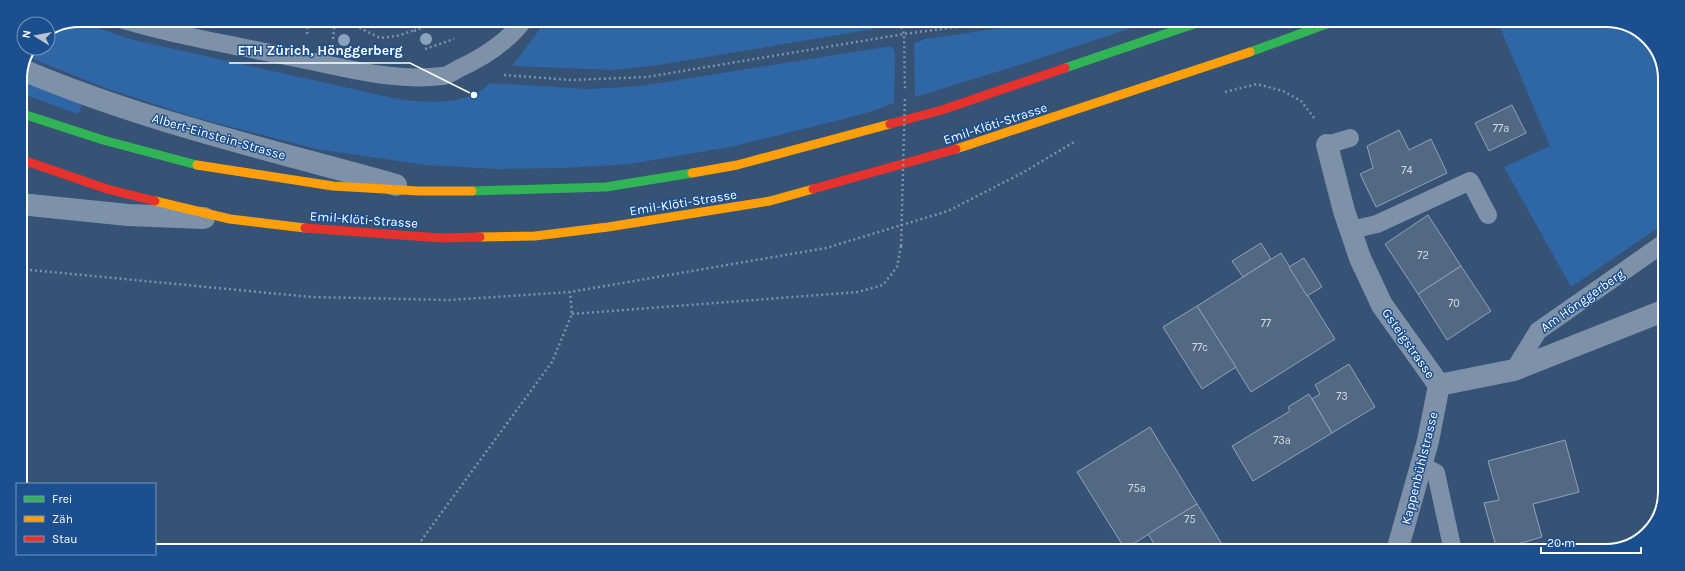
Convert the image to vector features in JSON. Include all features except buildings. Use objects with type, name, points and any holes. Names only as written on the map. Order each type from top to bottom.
[{"type":"street","name":"Emil-Klöti-Strasse","points":[[27,115],[103,140],[203,166],[333,186],[418,191],[498,191],[606,187],[737,165],[942,110],[1185,27]]},
{"type":"street","name":"Emil-Klöti-Strasse","points":[[27,162],[107,189],[230,219],[324,230],[441,238],[535,236],[608,227],[770,201],[961,148],[1268,46],[1319,27]]},
{"type":"street","name":"Albert-Einstein-Strasse","points":[[28,72],[68,89],[130,111],[418,191]]},
{"type":"street","name":"Gsteigstrasse","points":[[1327,145],[1360,265],[1382,305],[1439,385],[1514,370],[1658,313]]},
{"type":"street","points":[[27,205],[128,215],[230,219]]},
{"type":"street","name":"Kappenbühlstrasse","points":[[1399,544],[1428,441],[1439,385]]},
{"type":"lane","points":[[150,27],[373,73],[410,77],[444,76],[476,61],[500,44],[517,27]]},
{"type":"lane","points":[[1327,145],[1350,138]]},
{"type":"lane","points":[[1351,230],[1377,224],[1470,181],[1488,215]]},
{"type":"lane","name":"Am Hönggerberg","points":[[1514,370],[1538,331],[1658,248]]},
{"type":"lane","points":[[1421,465],[1436,472],[1451,544]]},
{"type":"path","points":[[307,38],[308,27]]},
{"type":"path","points":[[332,44],[334,27]]},
{"type":"path","points":[[359,27],[380,38],[397,36],[422,27]]},
{"type":"path","points":[[412,31],[416,27]]},
{"type":"path","points":[[572,314],[858,292],[883,285],[897,267],[901,246],[905,96],[904,34],[902,27]]},
{"type":"path","points":[[476,61],[500,75],[571,80],[647,77],[904,34],[956,27]]},
{"type":"path","points":[[418,50],[425,49],[459,36]]},
{"type":"path","points":[[1218,94],[1257,84],[1283,91],[1301,101],[1317,122],[1327,145]]},
{"type":"path","points":[[27,270],[311,296],[449,300],[570,292],[826,248],[948,211],[1024,172],[1074,142],[1082,140]]},
{"type":"path","points":[[419,544],[552,362],[572,314],[570,292]]},
{"type":"shaded area","points":[[95,27],[130,39],[393,98],[431,102],[457,100],[480,91],[490,83],[590,89],[641,86],[891,46],[894,49],[895,54],[894,103],[873,111],[844,119],[735,146],[630,164],[566,168],[498,169],[425,165],[316,149],[193,117],[103,87],[31,58],[33,56],[56,56],[56,33],[59,31],[69,28]]},
{"type":"shaded area","points":[[541,27],[886,27],[659,65],[614,70],[512,66]]},
{"type":"shaded area","points":[[1010,27],[1135,27],[915,97],[914,43],[925,39]]},
{"type":"shaded area","points":[[1500,27],[1616,28],[1629,32],[1643,42],[1654,59],[1658,75],[1658,228],[1571,287],[1504,167],[1550,146]]},
{"type":"shaded area","points":[[27,82],[82,105],[78,114],[27,96]]},
{"type":"traffic: fast","points":[[1065,68],[1185,27]]},
{"type":"traffic: fast","points":[[1250,52],[1318,27]]},
{"type":"traffic: fast","points":[[27,115],[103,140],[197,165]]},
{"type":"traffic: fast","points":[[472,191],[606,187],[692,173]]},
{"type":"traffic: slow","points":[[956,149],[1250,52]]},
{"type":"traffic: slow","points":[[692,173],[737,165],[890,124]]},
{"type":"traffic: slow","points":[[197,165],[333,186],[418,191],[472,191]]},
{"type":"traffic: slow","points":[[480,237],[535,236],[608,227],[770,201],[813,189]]},
{"type":"traffic: slow","points":[[155,201],[230,219],[305,228]]},
{"type":"traffic: jam","points":[[890,124],[942,110],[1065,68]]},
{"type":"traffic: jam","points":[[813,189],[956,149]]},
{"type":"traffic: jam","points":[[27,161],[107,189],[155,201]]},
{"type":"traffic: jam","points":[[305,228],[441,238],[480,237]]},
{"type":"place","name":"ETH Zürich, Hönggerberg","points":[[474,95]]}]
